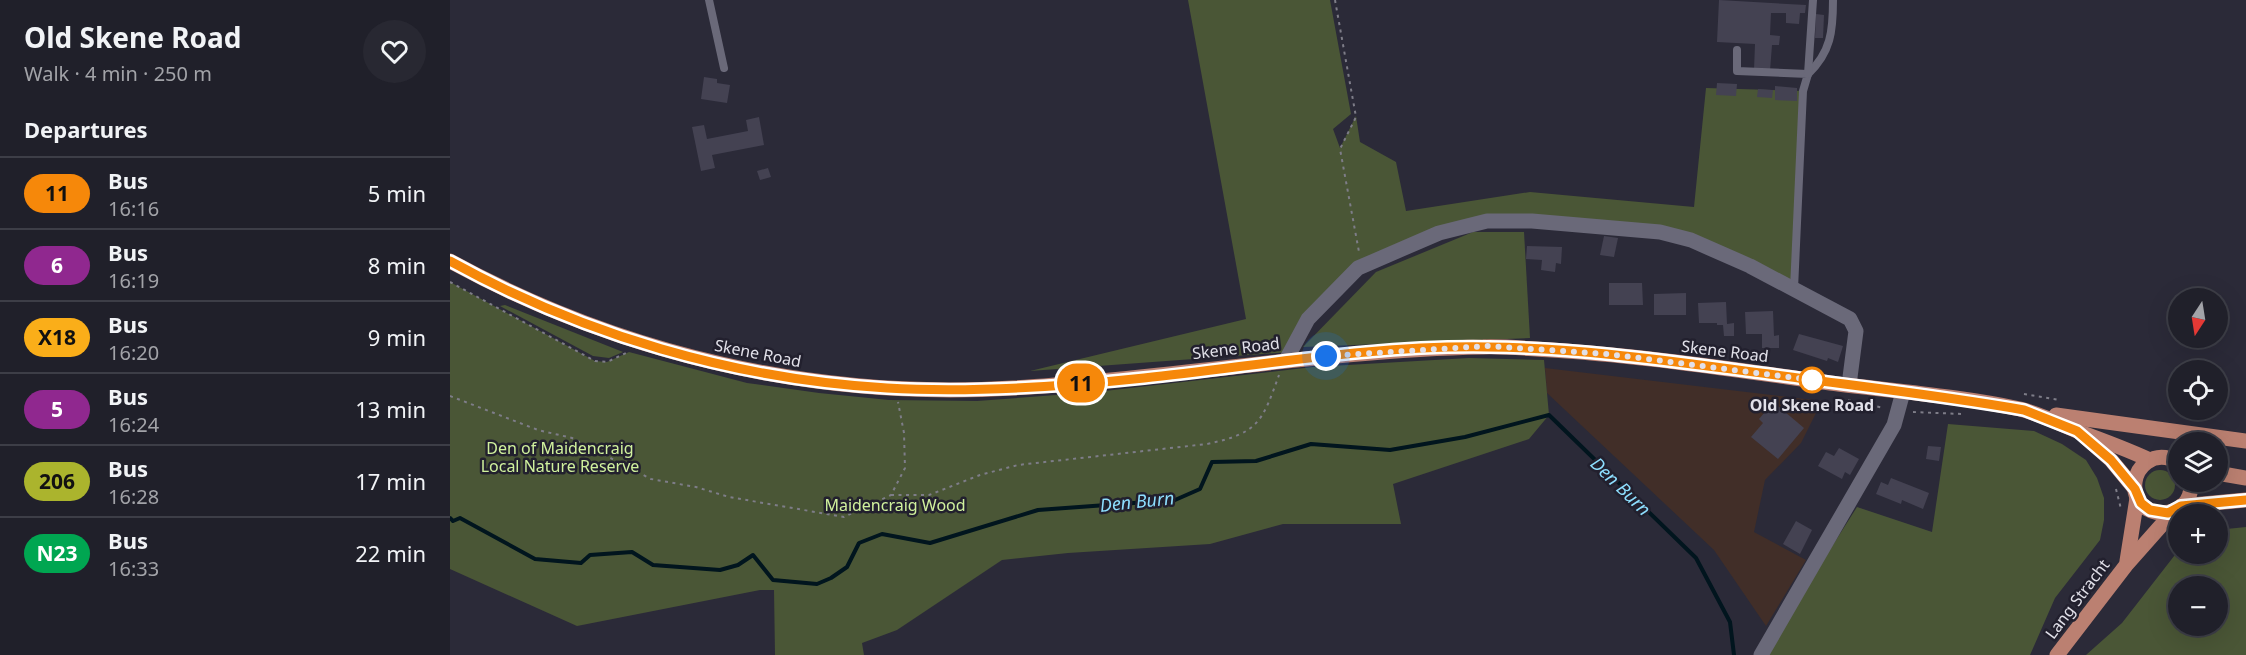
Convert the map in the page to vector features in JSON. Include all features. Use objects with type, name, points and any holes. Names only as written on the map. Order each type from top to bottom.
[{"type":"main road","name":"Skene Road","points":[[450,261],[569,319],[676,354],[768,375],[828,383],[889,389],[1009,388],[1283,366],[1366,352],[1487,346],[1608,354],[2024,410],[2116,444],[2150,460]]},
{"type":"main road","points":[[2024,410],[2246,441]]},
{"type":"main road","name":"Skene Road","points":[[2077,431],[2111,460],[2145,507],[2156,513],[2168,511]]},
{"type":"main road","points":[[2150,460],[2168,458]]},
{"type":"main road","name":"Lang Stracht","points":[[2127,564],[2135,522],[2138,472],[2150,460]]},
{"type":"main road","points":[[2228,475],[2246,478]]},
{"type":"main road","name":"Skene Road","points":[[2216,504],[2246,500]]},
{"type":"main road","name":"Lang Stracht","points":[[2057,655],[2127,564],[2168,520]]},
{"type":"street","points":[[1283,366],[1308,319],[1362,266],[1439,233],[1487,221],[1532,220],[1660,232],[1691,240],[1845,315],[1853,325],[1856,339],[1849,385]]},
{"type":"street","points":[[1761,655],[1894,424],[1903,392]]},
{"type":"lane","points":[[709,0],[724,68]]},
{"type":"lane","points":[[1794,290],[1803,91],[1808,74],[1813,0]]},
{"type":"lane","points":[[1737,50],[1737,71],[1808,74],[1821,61],[1828,48],[1833,0]]},
{"type":"path","points":[[1335,0],[1356,117],[1340,149],[1362,266]]},
{"type":"path","points":[[450,396],[538,430],[572,438],[651,479],[696,487],[729,497],[844,517],[891,495],[929,495],[980,475],[1018,465],[1207,444],[1236,438],[1263,418],[1283,366]]},
{"type":"path","points":[[2019,394],[2064,401]]},
{"type":"path","points":[[891,495],[905,468],[904,433],[898,400]]},
{"type":"path","points":[[1899,411],[1963,414]]},
{"type":"path","points":[[2115,486],[2123,519],[2135,522]]},
{"type":"shaded area","points":[[1545,368],[1822,401],[1801,443],[1765,480],[1754,532],[1806,560],[1766,626],[1714,550],[1547,393]]},
{"type":"green space","points":[[1188,0],[1330,0],[1351,114],[1333,129],[1340,148],[1356,116],[1360,142],[1396,162],[1406,211],[1530,192],[1694,207],[1706,88],[1803,91],[1794,289],[1691,240],[1487,221],[1359,268],[1290,352],[1030,371],[1246,319]]},
{"type":"green space","points":[[1473,232],[1524,232],[1530,338],[1303,347],[1376,272]]},
{"type":"green space","name":"Den of Maidencraig Local Nature Reserve","points":[[450,282],[595,361],[607,362],[629,352],[747,383],[819,393],[889,400],[977,401],[1096,392],[1313,367],[1469,358],[1544,360],[1549,415],[1529,439],[1393,484],[1401,524],[1283,524],[1210,544],[1068,553],[1002,560],[897,630],[862,643],[864,655],[775,655],[774,590],[760,590],[577,626],[450,569]]},
{"type":"green space","points":[[505,305],[623,352],[609,358],[593,356],[500,306]]},
{"type":"green space","points":[[1948,424],[2034,431],[2062,444],[2086,460],[2097,478],[2104,498],[2104,520],[2100,540],[2055,598],[2030,655],[1763,655],[1857,507],[1932,532]]},
{"type":"green space","points":[[2160,470],[2168,474],[2168,492],[2172,492],[2160,500],[2154,498],[2147,491],[2145,485],[2147,479],[2154,472]]},
{"type":"green space","points":[[2246,527],[2246,655],[2086,655],[2122,623],[2168,564],[2228,564],[2228,529]]},
{"type":"building","points":[[1719,0],[1806,5],[1805,13],[1800,13],[1799,24],[1786,23],[1786,13],[1771,13],[1770,35],[1780,36],[1779,45],[1772,45],[1770,71],[1754,70],[1755,44],[1717,42]]},
{"type":"building","points":[[1816,14],[1824,15],[1823,38],[1815,38]]},
{"type":"building","points":[[704,77],[717,79],[717,83],[730,85],[727,103],[701,99]]},
{"type":"building","points":[[1717,83],[1737,84],[1736,96],[1716,95]]},
{"type":"building","points":[[1775,86],[1797,88],[1797,101],[1775,100]]},
{"type":"building","points":[[1758,89],[1773,90],[1772,98],[1757,97]]},
{"type":"building","points":[[759,117],[764,145],[712,155],[715,168],[701,171],[692,127],[704,125],[707,139],[748,131],[746,120]]},
{"type":"building","points":[[768,168],[771,177],[760,180],[757,171]]},
{"type":"building","points":[[1604,236],[1618,238],[1614,257],[1600,255]]},
{"type":"building","points":[[1527,246],[1562,247],[1561,264],[1556,263],[1555,272],[1541,270],[1542,260],[1526,259]]},
{"type":"building","points":[[1609,283],[1642,283],[1643,305],[1609,305]]},
{"type":"building","points":[[1686,293],[1686,315],[1654,315],[1654,294]]},
{"type":"building","points":[[1726,302],[1727,324],[1734,323],[1734,336],[1724,336],[1723,325],[1699,323],[1698,303]]},
{"type":"building","points":[[1773,311],[1774,336],[1779,335],[1779,348],[1762,348],[1762,334],[1746,334],[1745,312]]},
{"type":"building","points":[[1799,334],[1843,346],[1838,362],[1828,358],[1827,361],[1793,350]]},
{"type":"building","points":[[1770,406],[1774,410],[1778,406],[1804,428],[1778,459],[1751,437],[1763,423],[1759,419]]},
{"type":"building","points":[[1928,446],[1941,447],[1939,461],[1926,459]]},
{"type":"building","points":[[1839,448],[1859,459],[1850,475],[1845,472],[1842,479],[1818,466],[1826,452],[1834,456]]},
{"type":"building","points":[[1891,478],[1929,493],[1923,509],[1902,500],[1901,504],[1876,494],[1881,482],[1888,485]]},
{"type":"building","points":[[1796,521],[1812,530],[1800,554],[1783,544]]},
{"type":"waterway","name":"Den Burn","points":[[450,518],[453,521],[460,518],[535,559],[581,563],[590,555],[632,552],[653,565],[720,570],[738,565],[753,555],[773,580],[817,584],[847,567],[859,543],[882,534],[930,543],[1038,510],[1175,500],[1200,489],[1212,462],[1256,461],[1311,444],[1390,450],[1465,437],[1549,415],[1696,558],[1730,622],[1734,655]]},
{"type":"bus line","name":"11","points":[[450,261],[569,319],[676,354],[768,375],[828,383],[889,389],[1009,388],[1141,378],[1366,352],[1487,346],[1608,354],[2024,410],[2077,431],[2111,460],[2135,489],[2141,503],[2156,513],[2168,513],[2181,506],[2246,500]]},
{"type":"place","name":"Old Skene Road","points":[[1812,380]]},
{"type":"route","points":[[1326,356],[1487,346],[1608,354],[1812,380]]},
{"type":"park label","name":"Maidencraig Wood","points":[[895,505]]}]
